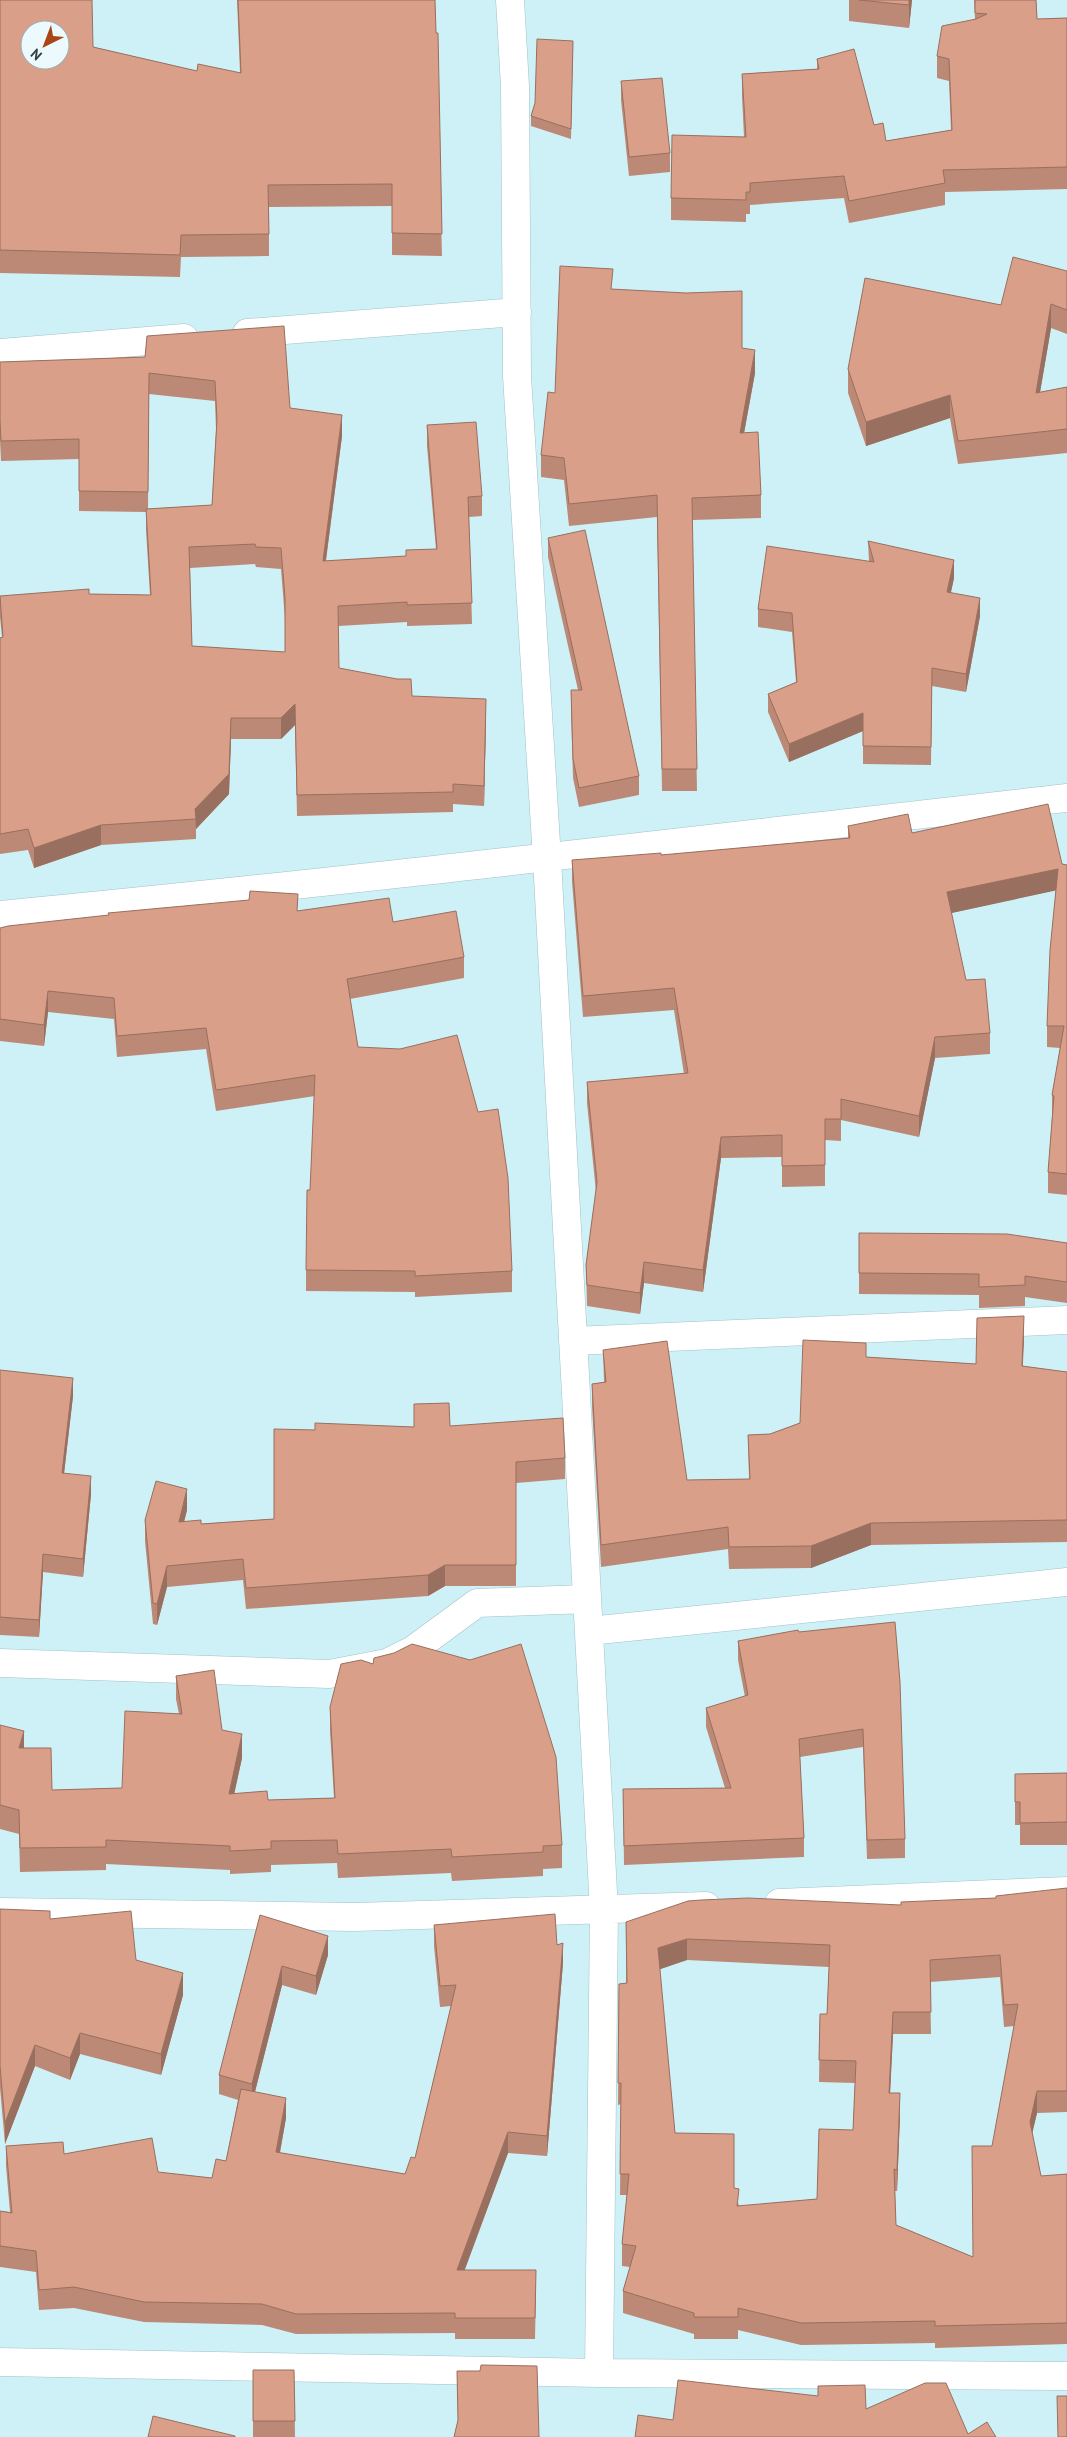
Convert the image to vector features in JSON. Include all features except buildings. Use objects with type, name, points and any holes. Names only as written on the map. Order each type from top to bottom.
[{"type":"street","points":[[510,0],[515,86],[518,376],[548,859],[604,1910],[600,2373]]},
{"type":"street","points":[[0,353],[517,312]]},
{"type":"street","points":[[0,915],[548,859],[695,840],[1067,798]]},
{"type":"street","points":[[573,1340],[1067,1320]]},
{"type":"street","points":[[589,1631],[1067,1582]]},
{"type":"street","points":[[0,1663],[329,1674],[387,1664],[413,1650],[477,1603],[587,1599]]},
{"type":"street","points":[[0,1912],[355,1917],[604,1910],[1067,1891]]},
{"type":"street","points":[[0,2362],[600,2373],[1067,2376]]}]
